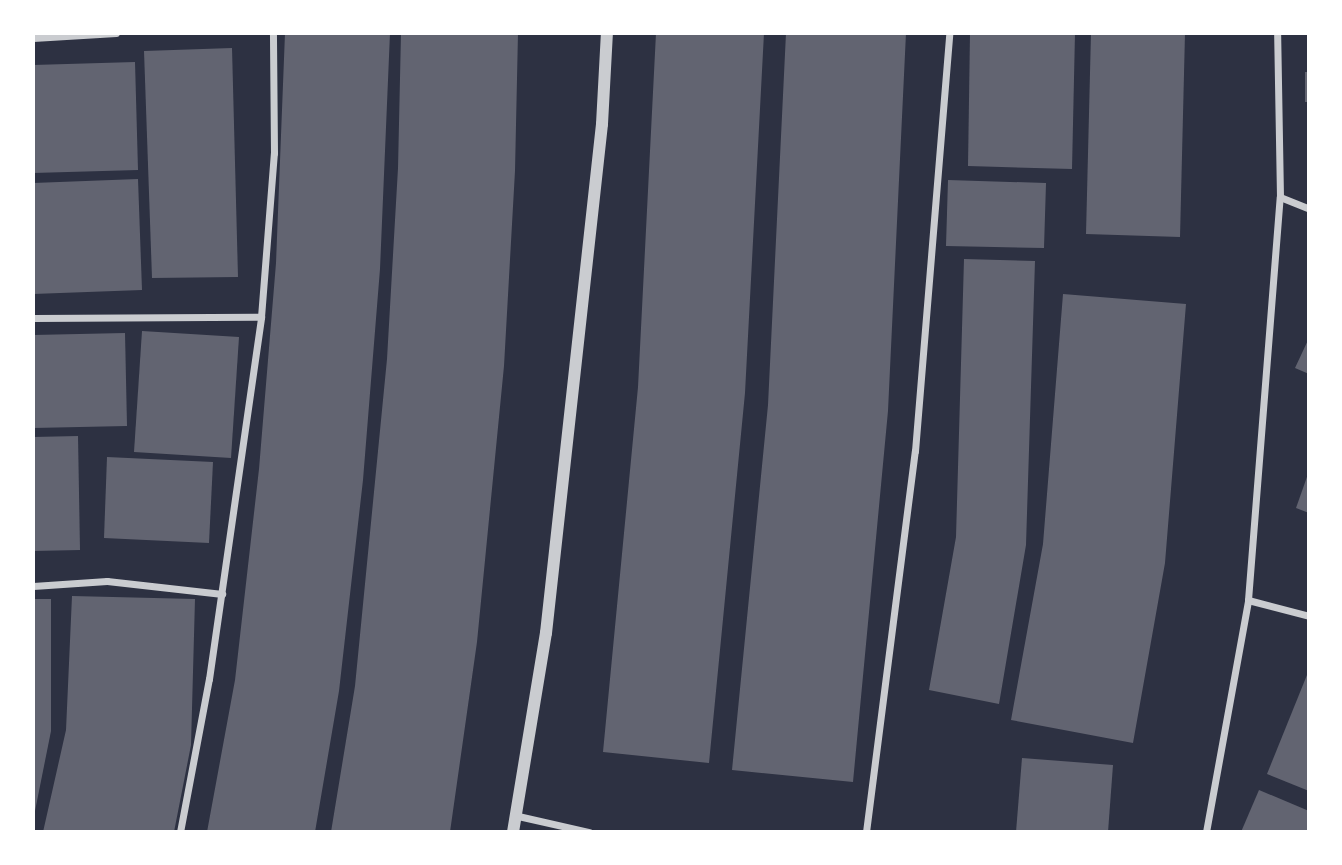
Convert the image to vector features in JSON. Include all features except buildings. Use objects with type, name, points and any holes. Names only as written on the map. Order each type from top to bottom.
[{"type":"street","points":[[33,38],[116,33]]},
{"type":"street","points":[[180,832],[222,594],[261,317],[274,153],[273,33]]},
{"type":"street","points":[[513,832],[518,816],[546,633],[602,124],[607,33]]},
{"type":"street","points":[[866,832],[915,452],[949,33]]},
{"type":"street","points":[[1206,832],[1248,600],[1280,197],[1277,33]]},
{"type":"street","points":[[1280,197],[1309,209]]},
{"type":"street","points":[[33,318],[261,317]]},
{"type":"street","points":[[33,586],[107,582],[222,594]]},
{"type":"street","points":[[1248,600],[1309,616]]},
{"type":"street","points":[[518,816],[589,832]]}]
